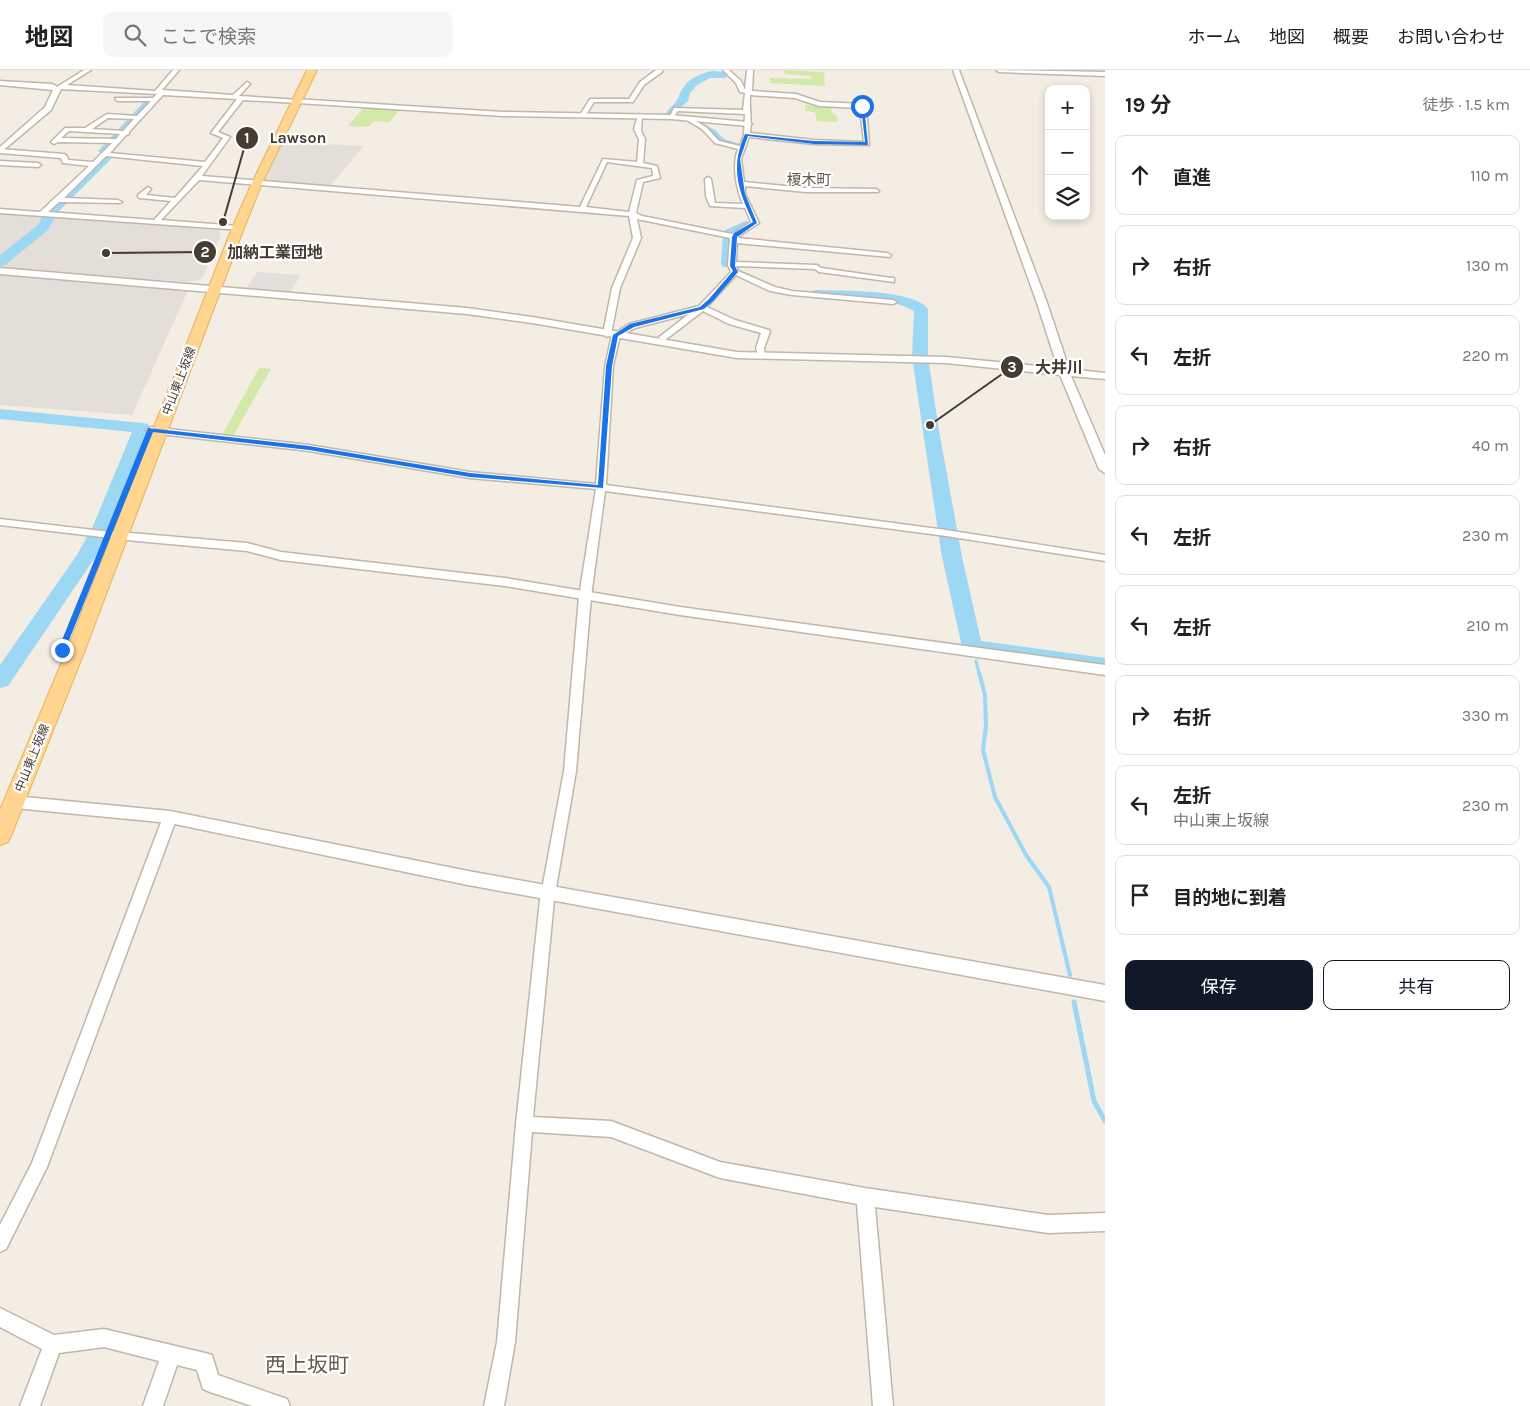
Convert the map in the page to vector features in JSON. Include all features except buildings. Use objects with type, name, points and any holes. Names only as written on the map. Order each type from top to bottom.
[{"type":"main road","name":"中山東上坂線","points":[[294,101],[306,70]]},
{"type":"main road","name":"中山東上坂線","points":[[0,836],[7,802],[105,535],[155,430],[210,288],[254,182],[294,101],[312,70]]},
{"type":"street","points":[[0,151],[48,108],[60,87],[88,70]]},
{"type":"street","points":[[47,214],[127,133],[176,70]]},
{"type":"street","points":[[631,116],[631,101],[638,86],[650,76],[659,72],[659,70]]},
{"type":"street","points":[[956,70],[1041,300],[1065,373],[1105,469]]},
{"type":"street","points":[[999,70],[1105,74]]},
{"type":"street","points":[[662,338],[711,300],[734,268],[732,238],[755,223],[742,194],[738,159],[747,124],[747,92],[750,71],[731,73]]},
{"type":"street","points":[[671,118],[676,109],[747,124],[814,142],[867,144],[862,106],[819,104],[796,96],[742,92],[739,82],[731,73]]},
{"type":"street","points":[[0,83],[127,90],[158,95],[503,114],[631,116],[747,124]]},
{"type":"street","points":[[156,222],[197,178],[227,137],[214,133],[247,84]]},
{"type":"street","points":[[86,130],[109,110],[127,90]]},
{"type":"street","points":[[117,99],[158,95]]},
{"type":"street","points":[[583,115],[592,100],[631,101]]},
{"type":"street","points":[[109,110],[140,118]]},
{"type":"street","points":[[640,117],[638,129],[638,134],[642,139],[640,145],[640,164]]},
{"type":"street","points":[[688,119],[704,128],[717,142],[742,148]]},
{"type":"street","points":[[41,154],[67,129],[127,133]]},
{"type":"street","points":[[56,140],[118,141]]},
{"type":"street","points":[[0,151],[64,156],[65,162],[95,164]]},
{"type":"street","points":[[105,154],[207,164]]},
{"type":"street","points":[[494,1406],[506,1342],[524,1124],[548,891],[570,772],[585,597],[601,487],[616,288],[637,238],[632,214],[640,180],[657,178],[655,167],[605,160],[582,209]]},
{"type":"street","points":[[0,163],[38,165]]},
{"type":"street","points":[[197,178],[632,214],[640,218],[732,238],[887,255]]},
{"type":"street","points":[[708,179],[709,196],[712,205],[748,206]]},
{"type":"street","points":[[742,184],[806,190],[876,191]]},
{"type":"street","points":[[148,188],[140,196],[177,200]]},
{"type":"street","points":[[61,200],[118,202]]},
{"type":"street","points":[[0,211],[234,228]]},
{"type":"street","points":[[734,268],[817,267],[819,270],[840,270],[854,275],[891,280]]},
{"type":"street","points":[[734,268],[774,289],[792,293],[893,302]]},
{"type":"street","points":[[0,271],[467,311],[532,320],[713,353],[979,362],[1105,376]]},
{"type":"street","points":[[612,334],[632,326],[702,308],[732,322],[766,332],[760,348],[762,356]]},
{"type":"street","points":[[155,430],[309,448],[470,475],[601,487],[950,533],[1105,558]]},
{"type":"street","points":[[0,522],[105,535],[248,546],[281,556],[393,567],[505,582],[585,597],[1004,658],[1105,670]]},
{"type":"street","points":[[7,802],[170,817],[468,878],[1105,993]]},
{"type":"street","points":[[0,1243],[39,1167],[170,817]]},
{"type":"street","points":[[524,1124],[610,1129],[720,1170],[865,1197],[1048,1224],[1105,1222]]},
{"type":"street","points":[[865,1197],[883,1406]]},
{"type":"street","points":[[0,1316],[53,1345],[104,1338],[204,1362],[210,1382],[280,1406]]},
{"type":"street","points":[[30,1406],[53,1345]]},
{"type":"street","points":[[153,1406],[171,1354]]},
{"type":"shaded area","points":[[282,142],[364,146],[329,187],[264,182]]},
{"type":"shaded area","points":[[0,213],[220,230],[220,237],[202,279],[189,282],[6,269],[0,268]]},
{"type":"shaded area","points":[[257,272],[301,275],[290,292],[246,289]]},
{"type":"shaded area","points":[[0,274],[189,288],[132,415],[0,405]]},
{"type":"green space","points":[[783,70],[824,72],[825,86],[770,83],[770,78],[812,79],[811,76],[785,74]]},
{"type":"green space","points":[[805,105],[832,107],[831,112],[837,116],[837,122],[817,121],[815,112],[805,111]]},
{"type":"green space","points":[[364,107],[400,109],[390,122],[374,121],[368,127],[348,126]]},
{"type":"green space","points":[[259,368],[271,369],[233,436],[222,435]]},
{"type":"waterway","points":[[671,116],[674,108],[683,101],[687,89],[694,83],[707,75],[725,75]]},
{"type":"waterway","points":[[104,151],[148,104]]},
{"type":"waterway","points":[[693,121],[711,132],[720,141],[739,147]]},
{"type":"waterway","points":[[0,262],[43,227],[52,211],[106,157]]},
{"type":"waterway","points":[[728,264],[730,233],[746,225]]},
{"type":"waterway","points":[[817,294],[887,298],[913,304],[921,309],[920,356],[930,425],[952,557],[972,647],[1105,665]]},
{"type":"waterway","points":[[0,414],[142,428],[102,526],[86,556],[0,681]]},
{"type":"waterway","points":[[976,661],[979,674]]},
{"type":"waterway","points":[[979,672],[985,695],[986,726],[983,750],[995,797],[1026,855],[1049,887],[1070,975]]},
{"type":"waterway","points":[[1074,1002],[1094,1101],[1105,1121]]},
{"type":"place","name":"Lawson","points":[[223,222]]},
{"type":"place","name":"加納工業団地","points":[[106,253]]},
{"type":"place","name":"大井川","points":[[930,425]]},
{"type":"district","name":"榎木町","points":[[809,180]]},
{"type":"district","name":"西上坂町","points":[[307,1365]]},
{"type":"route","points":[[62,650],[150,430],[309,448],[470,475],[601,487],[609,366],[616,335],[632,326],[702,308],[735,272],[736,270],[732,266],[734,237],[755,223],[742,194],[738,159],[747,135],[814,142],[867,144],[862,106]]}]
